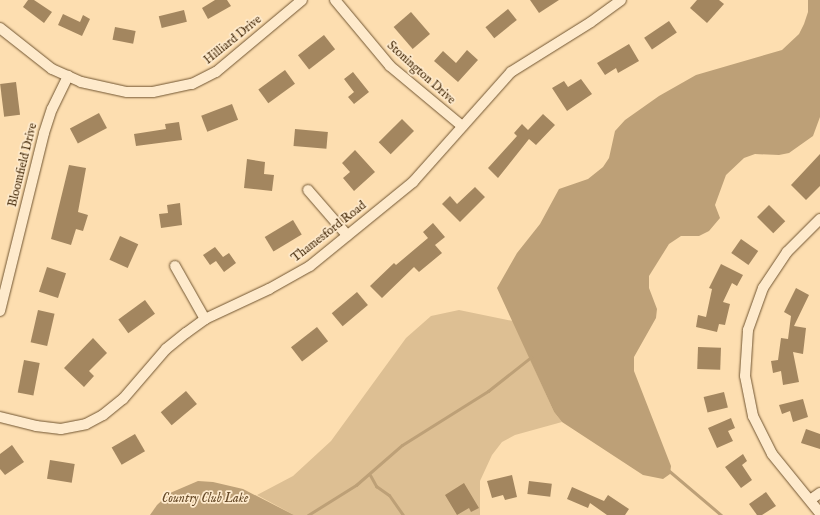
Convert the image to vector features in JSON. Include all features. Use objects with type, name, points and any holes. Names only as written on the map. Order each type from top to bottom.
[{"type":"street","name":"Hilliard Drive","points":[[0,28],[52,69],[68,76],[93,86],[127,92],[153,92],[192,84],[231,61],[302,0]]},
{"type":"street","name":"Stonington Drive","points":[[335,0],[390,66],[462,126]]},
{"type":"street","name":"Thamesford Road","points":[[0,417],[48,428],[86,424],[114,408],[166,349],[206,319],[290,278],[310,266],[347,234],[413,182],[439,155],[462,126],[511,72],[591,22],[621,0]]},
{"type":"street","name":"Bloomfield Drive","points":[[0,311],[44,133],[52,109],[68,76]]},
{"type":"street","points":[[308,190],[347,234]]},
{"type":"street","points":[[818,225],[787,252],[763,288],[748,330],[745,376],[749,401],[760,433],[772,454],[820,513]]},
{"type":"street","points":[[175,266],[206,319]]},
{"type":"street","points":[[810,500],[820,493]]},
{"type":"shaded area","points":[[459,310],[513,321],[554,412],[562,422],[515,435],[502,442],[492,455],[480,481],[480,515],[294,515],[257,495],[293,476],[331,441],[406,338],[431,316]]},
{"type":"water","points":[[808,0],[820,0],[820,117],[813,136],[789,153],[779,155],[755,154],[744,158],[726,175],[715,205],[720,218],[709,231],[699,236],[681,236],[669,244],[649,276],[649,288],[657,309],[656,318],[634,357],[634,371],[671,466],[670,474],[663,479],[643,475],[562,422],[554,412],[497,288],[517,253],[540,224],[559,189],[588,179],[603,167],[609,158],[615,131],[625,120],[659,96],[696,75],[782,50],[799,34],[808,12]]},
{"type":"water","name":"Country Club Lake","points":[[198,481],[213,482],[243,489],[294,515],[150,515],[157,505],[170,493]]},
{"type":"building","points":[[28,0],[34,0],[52,12],[44,23],[23,7]]},
{"type":"building","points":[[215,0],[227,0],[231,6],[208,19],[202,8]]},
{"type":"building","points":[[530,0],[559,0],[539,13]]},
{"type":"building","points":[[697,0],[719,0],[724,4],[707,23],[690,8]]},
{"type":"building","points":[[508,9],[517,20],[494,38],[485,27]]},
{"type":"building","points":[[184,10],[187,22],[162,28],[159,16]]},
{"type":"building","points":[[411,12],[430,34],[413,49],[394,27]]},
{"type":"building","points":[[63,14],[80,22],[83,15],[90,19],[82,36],[58,25]]},
{"type":"building","points":[[669,21],[677,33],[652,49],[644,38]]},
{"type":"building","points":[[115,27],[136,31],[133,44],[113,40]]},
{"type":"building","points":[[324,35],[335,49],[309,70],[298,55]]},
{"type":"building","points":[[629,44],[639,61],[618,73],[616,68],[605,75],[597,63]]},
{"type":"building","points":[[467,50],[478,60],[458,82],[434,61],[443,51],[456,63]]},
{"type":"building","points":[[285,70],[295,84],[268,103],[258,89]]},
{"type":"building","points":[[353,72],[369,92],[354,104],[348,97],[354,92],[344,79]]},
{"type":"building","points":[[581,79],[592,94],[567,111],[552,88],[564,81],[568,87]]},
{"type":"building","points":[[16,82],[20,115],[4,117],[0,84]]},
{"type":"building","points":[[232,104],[238,120],[207,132],[201,116]]},
{"type":"building","points":[[99,113],[107,128],[78,144],[70,128]]},
{"type":"building","points":[[543,114],[555,125],[536,145],[529,139],[498,178],[488,168],[517,136],[514,133],[522,124],[528,130]]},
{"type":"building","points":[[402,119],[414,131],[391,154],[379,142]]},
{"type":"building","points":[[179,122],[182,140],[136,146],[134,134],[166,129],[165,124]]},
{"type":"building","points":[[295,129],[328,132],[326,149],[294,146]]},
{"type":"building","points":[[355,150],[375,172],[354,191],[343,178],[350,172],[342,163]]},
{"type":"building","points":[[820,154],[820,186],[806,200],[791,185]]},
{"type":"building","points":[[247,159],[265,162],[264,174],[274,175],[272,191],[244,188]]},
{"type":"building","points":[[69,165],[86,168],[78,212],[88,215],[83,231],[76,229],[71,245],[51,239]]},
{"type":"building","points":[[475,187],[485,197],[460,222],[442,204],[450,196],[457,204]]},
{"type":"building","points":[[180,203],[182,225],[161,228],[159,214],[168,213],[167,205]]},
{"type":"building","points":[[769,205],[785,221],[773,233],[757,217]]},
{"type":"building","points":[[293,220],[302,235],[273,252],[265,237]]},
{"type":"building","points":[[433,223],[445,237],[435,245],[442,253],[419,272],[414,267],[382,298],[370,286],[394,263],[396,265],[428,238],[423,232]]},
{"type":"building","points":[[120,236],[138,244],[128,268],[109,260]]},
{"type":"building","points":[[741,239],[758,251],[748,265],[731,253]]},
{"type":"building","points":[[215,247],[223,257],[229,253],[236,263],[224,272],[216,261],[210,265],[203,255]]},
{"type":"building","points":[[721,264],[743,275],[737,286],[732,283],[723,302],[730,304],[725,325],[719,324],[717,332],[696,327],[698,315],[706,317],[712,289],[709,288]]},
{"type":"building","points":[[47,267],[66,273],[58,298],[39,292]]},
{"type":"building","points":[[796,288],[809,295],[794,326],[806,328],[803,354],[793,352],[799,382],[783,385],[781,371],[773,373],[771,361],[778,360],[781,338],[788,339],[791,316],[784,312]]},
{"type":"building","points":[[357,292],[368,305],[343,326],[332,313]]},
{"type":"building","points":[[145,300],[155,314],[128,333],[118,319]]},
{"type":"building","points":[[38,310],[55,314],[47,346],[31,342]]},
{"type":"building","points":[[317,327],[328,341],[302,362],[291,347]]},
{"type":"building","points":[[93,338],[107,353],[89,371],[94,376],[84,387],[64,368]]},
{"type":"building","points":[[698,347],[721,348],[720,370],[697,369]]},
{"type":"building","points":[[24,360],[40,363],[33,395],[18,392]]},
{"type":"building","points":[[186,391],[197,404],[172,425],[161,412]]},
{"type":"building","points":[[724,392],[728,408],[707,413],[704,397]]},
{"type":"building","points":[[803,399],[808,417],[793,422],[790,411],[782,414],[779,405]]},
{"type":"building","points":[[731,418],[735,428],[728,431],[733,441],[717,448],[708,428]]},
{"type":"building","points":[[806,429],[820,434],[820,449],[801,443]]},
{"type":"building","points":[[135,434],[145,451],[122,465],[112,448]]},
{"type":"building","points":[[12,445],[24,462],[5,475],[0,469],[0,454]]},
{"type":"building","points":[[743,454],[747,461],[742,465],[752,480],[741,488],[725,467]]},
{"type":"building","points":[[50,460],[75,464],[72,483],[47,479]]},
{"type":"building","points":[[512,475],[517,497],[505,500],[503,495],[492,498],[487,481]]},
{"type":"building","points":[[529,481],[552,484],[550,497],[527,494]]},
{"type":"building","points":[[464,483],[479,508],[471,512],[469,508],[457,515],[445,495]]},
{"type":"building","points":[[572,487],[604,501],[608,495],[629,509],[625,515],[607,515],[590,503],[588,508],[567,499]]},
{"type":"building","points":[[766,492],[776,506],[762,515],[757,515],[749,504]]},
{"type":"waterway","points":[[308,515],[356,485],[402,445],[488,391],[531,357]]},
{"type":"waterway","points":[[668,470],[721,515]]},
{"type":"waterway","points":[[370,475],[376,486],[389,495],[403,515]]}]
